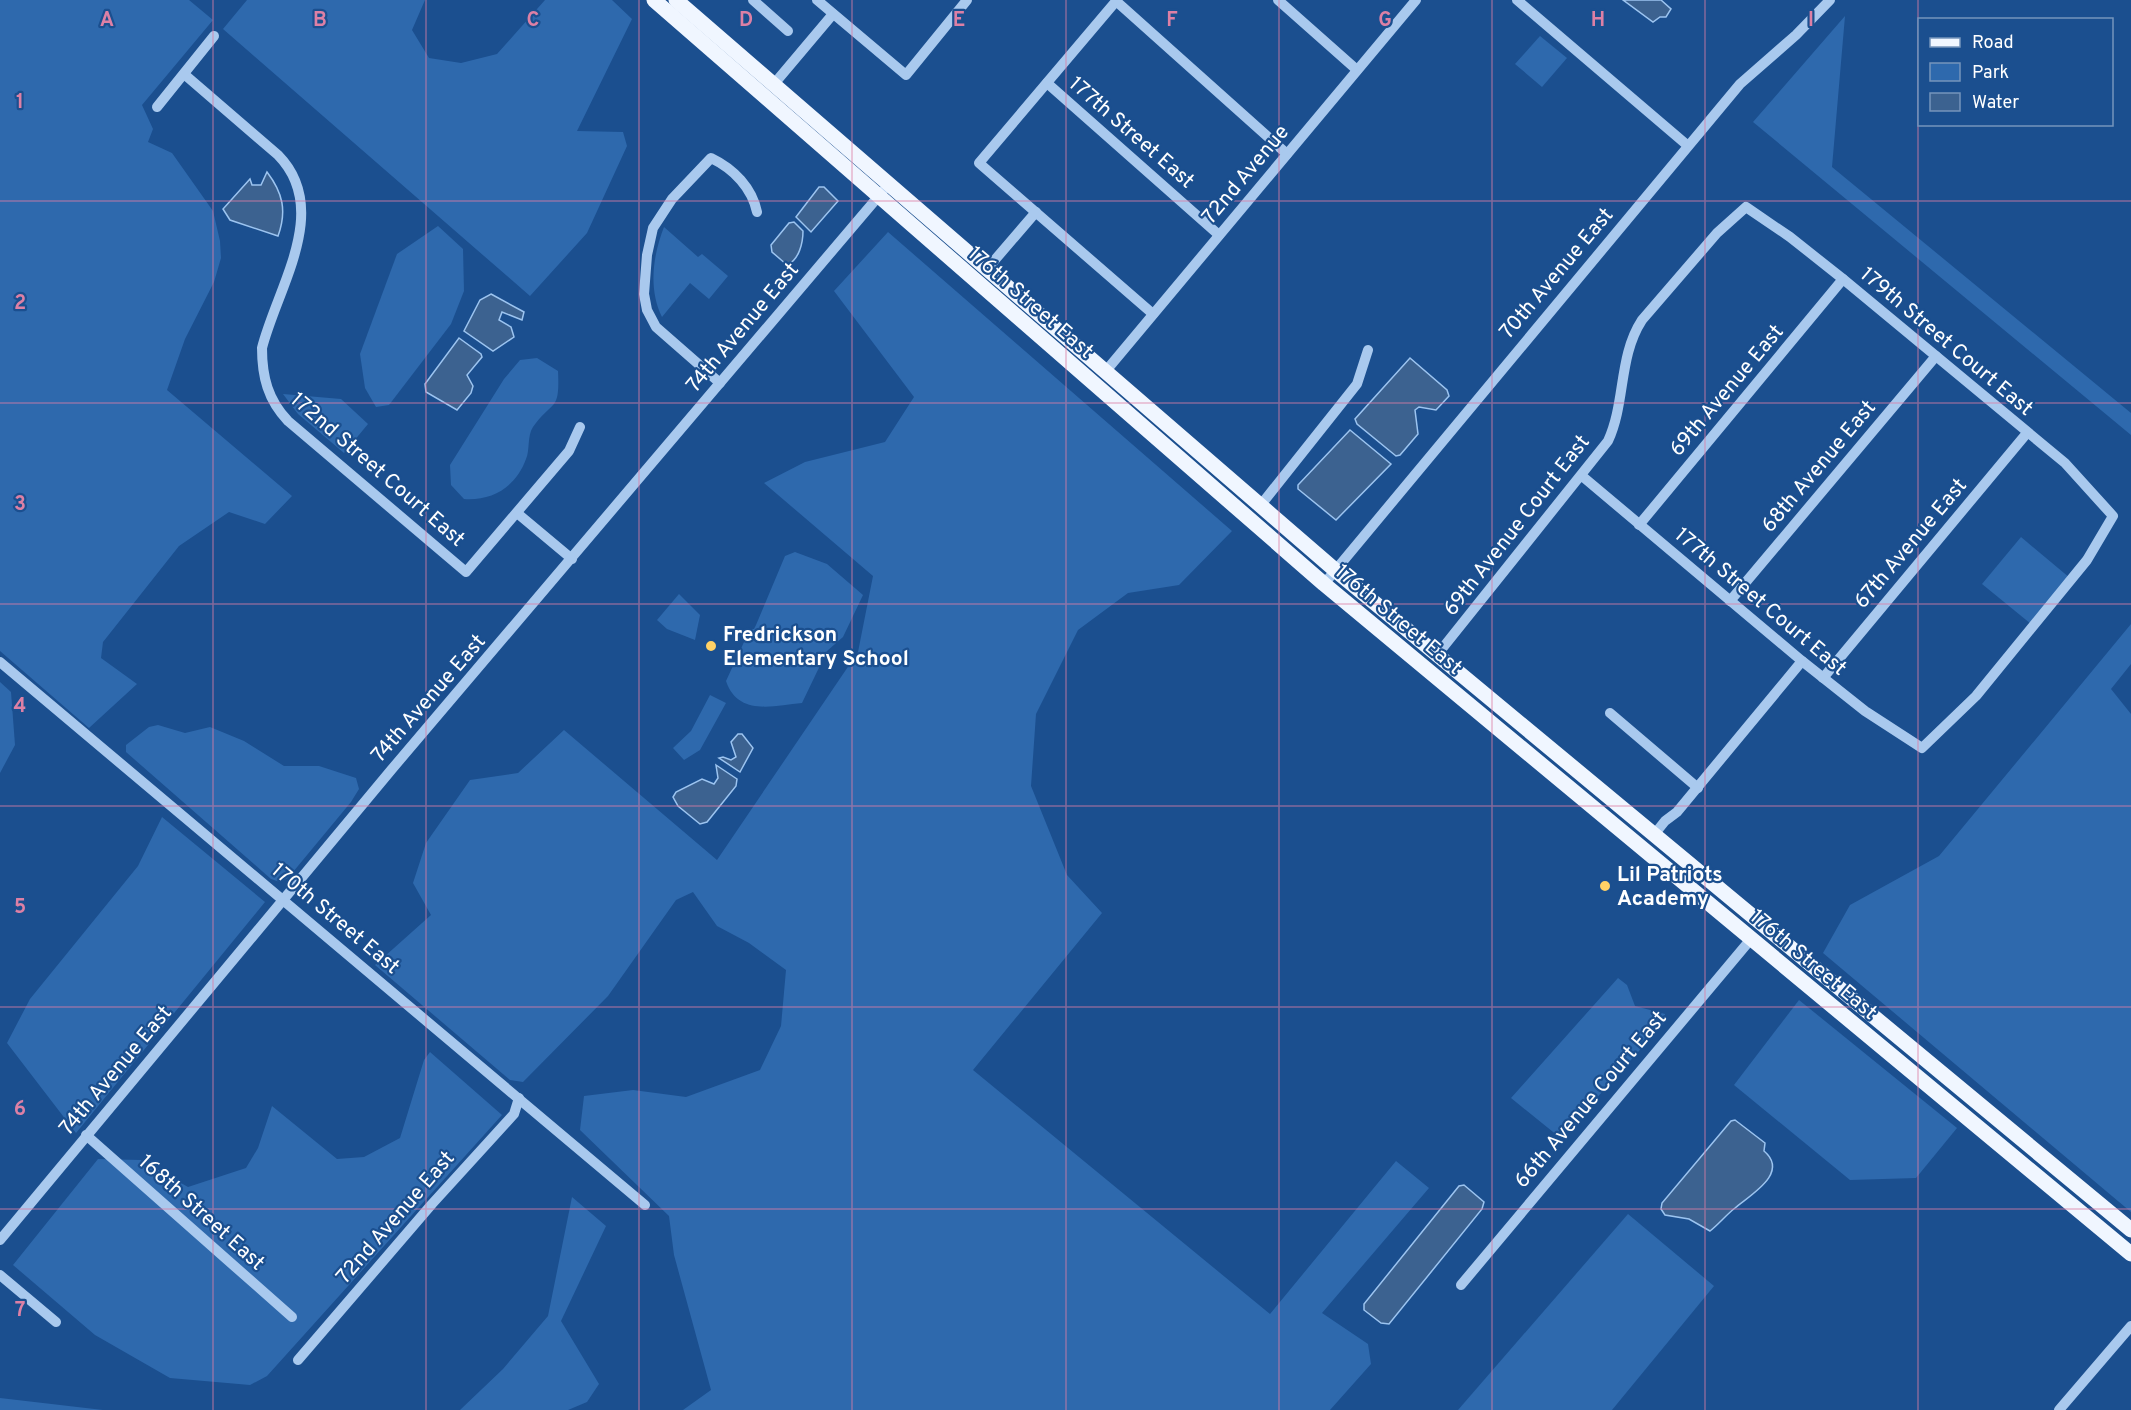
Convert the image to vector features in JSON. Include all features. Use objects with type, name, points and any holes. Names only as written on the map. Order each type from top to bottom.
[{"type":"main road","name":"176th Street East","points":[[654,0],[1324,584],[2131,1254]]},
{"type":"main road","name":"176th Street East","points":[[676,0],[1335,570],[2131,1230]]},
{"type":"main road","points":[[732,66],[763,85],[774,84]]},
{"type":"main road","points":[[1805,984],[1857,1013],[1865,1011]]},
{"type":"street","points":[[753,0],[788,31]]},
{"type":"street","points":[[818,0],[906,75],[967,0]]},
{"type":"street","points":[[1278,0],[1357,70]]},
{"type":"street","name":"72nd Avenue","points":[[1105,372],[1416,0]]},
{"type":"street","points":[[1517,0],[1687,145]]},
{"type":"street","name":"70th Avenue East","points":[[1324,584],[1687,145],[1740,84],[1796,35],[1830,0]]},
{"type":"street","points":[[1153,314],[979,163],[1116,1],[1287,154]]},
{"type":"street","points":[[774,84],[833,14]]},
{"type":"street","points":[[157,107],[214,36]]},
{"type":"street","name":"172nd Street Court East","points":[[184,74],[278,155],[287,164],[300,190],[302,211],[300,235],[262,348],[262,367],[268,392],[288,421],[466,572],[517,513]]},
{"type":"street","name":"177th Street East","points":[[1047,83],[1219,235]]},
{"type":"street","points":[[720,383],[656,327],[647,310],[644,294],[647,255],[653,228],[672,199],[711,158],[747,186],[754,196],[757,212]]},
{"type":"street","name":"74th Avenue East","points":[[0,1240],[392,768],[889,184]]},
{"type":"street","name":"179th Street Court East","points":[[1746,207],[1790,237],[1843,279],[2065,464],[2113,516],[2087,560],[1976,696],[1922,748]]},
{"type":"street","name":"69th Avenue Court East","points":[[1437,655],[1608,441],[1614,427],[1626,357],[1633,334],[1717,232],[1746,207]]},
{"type":"street","points":[[987,269],[1036,212]]},
{"type":"street","name":"69th Avenue East","points":[[1639,525],[1843,279]]},
{"type":"street","points":[[1260,506],[1357,384],[1368,350]]},
{"type":"street","name":"68th Avenue East","points":[[1730,601],[1936,356]]},
{"type":"street","points":[[572,559],[517,513],[569,451],[580,427]]},
{"type":"street","name":"67th Avenue East","points":[[1823,678],[2027,433]]},
{"type":"street","name":"177th Street Court East","points":[[1582,476],[1823,678],[1865,711],[1922,748]]},
{"type":"street","points":[[1653,836],[1698,788],[1802,661]]},
{"type":"street","name":"170th Street East","points":[[0,662],[645,1205]]},
{"type":"street","points":[[1610,713],[1698,788]]},
{"type":"street","name":"66th Avenue Court East","points":[[1461,1285],[1751,939]]},
{"type":"street","name":"72nd Avenue East","points":[[298,1360],[432,1204],[514,1114],[519,1098]]},
{"type":"street","name":"168th Street East","points":[[86,1135],[292,1317]]},
{"type":"street","points":[[0,1275],[56,1322]]},
{"type":"street","points":[[2059,1410],[2131,1326]]},
{"type":"green space","points":[[0,0],[189,0],[213,20],[142,105],[153,129],[148,142],[172,153],[213,211],[220,241],[221,258],[214,282],[185,339],[167,390],[292,496],[265,524],[229,512],[179,546],[103,642],[101,658],[137,684],[89,728],[0,651]]},
{"type":"green space","points":[[247,0],[425,0],[412,30],[429,58],[461,63],[497,54],[545,0],[612,0],[632,19],[577,131],[623,132],[627,146],[587,233],[530,296],[223,29]]},
{"type":"green space","points":[[1845,16],[1832,167],[2131,413],[2131,435],[1753,122]]},
{"type":"green space","points":[[1540,36],[1567,58],[1542,87],[1515,64]]},
{"type":"green space","points":[[438,226],[463,249],[464,291],[451,324],[389,405],[376,407],[365,388],[360,354],[397,254]]},
{"type":"green space","points":[[664,227],[698,257],[702,254],[728,276],[709,299],[690,283],[662,317],[655,295],[654,272],[657,249]]},
{"type":"green space","points":[[888,232],[1232,531],[1179,585],[1128,593],[1078,630],[1036,714],[1031,786],[1067,875],[1102,913],[973,1070],[1270,1314],[1396,1161],[1429,1188],[1322,1313],[1368,1344],[1371,1364],[1330,1410],[683,1410],[711,1390],[674,1255],[669,1216],[580,1130],[584,1096],[633,1090],[686,1097],[760,1070],[781,1026],[786,970],[749,943],[717,926],[693,892],[676,900],[608,996],[523,1082],[510,1080],[375,965],[431,915],[413,883],[426,843],[470,780],[518,773],[564,730],[717,860],[858,652],[873,576],[764,483],[805,462],[885,442],[914,397],[834,291]]},
{"type":"green space","points":[[537,358],[558,371],[558,394],[554,404],[531,431],[522,469],[509,484],[493,495],[464,499],[451,485],[450,465],[504,379],[520,360]]},
{"type":"green space","points":[[283,394],[341,399],[368,424],[344,453],[298,414]]},
{"type":"green space","points":[[2021,537],[2070,578],[2031,624],[1982,584]]},
{"type":"green space","points":[[795,552],[827,564],[863,595],[843,637],[827,651],[802,703],[768,707],[747,704],[731,692],[726,681],[750,629],[754,629],[756,625],[785,556]]},
{"type":"green space","points":[[679,594],[700,615],[695,640],[667,629],[657,620]]},
{"type":"green space","points":[[2131,624],[2131,664],[2111,689],[2131,714],[2131,1212],[1823,953],[1850,905],[1939,856]]},
{"type":"green space","points":[[0,682],[11,692],[15,745],[0,773]]},
{"type":"green space","points":[[710,695],[726,703],[700,750],[684,760],[673,748],[691,731]]},
{"type":"green space","points":[[158,725],[185,733],[210,727],[244,741],[284,766],[319,766],[356,778],[359,789],[351,802],[288,878],[280,882],[271,879],[126,752],[126,745],[149,727]]},
{"type":"green space","points":[[162,817],[265,902],[76,1133],[7,1043],[30,999],[138,866]]},
{"type":"green space","points":[[1618,978],[1627,985],[1635,1006],[1665,1014],[1665,1022],[1567,1131],[1558,1136],[1511,1098]]},
{"type":"green space","points":[[1799,1000],[1957,1128],[1916,1178],[1850,1180],[1734,1085]]},
{"type":"green space","points":[[430,1052],[502,1115],[267,1376],[250,1385],[170,1378],[95,1335],[13,1265],[98,1159],[141,1160],[188,1187],[246,1168],[258,1148],[272,1106],[337,1159],[364,1157],[400,1138],[424,1060]]},
{"type":"green space","points":[[572,1197],[606,1226],[561,1321],[599,1384],[587,1402],[568,1410],[460,1410],[503,1369],[548,1316]]},
{"type":"green space","points":[[1628,1214],[1714,1286],[1612,1410],[1458,1410]]},
{"type":"green space","points":[[0,1398],[103,1410],[0,1410]]},
{"type":"water","points":[[1623,0],[1661,0],[1671,9],[1666,17],[1660,17],[1653,22]]},
{"type":"water","points":[[267,172],[277,187],[282,202],[281,227],[278,236],[230,220],[223,209],[250,179],[252,185],[261,185]]},
{"type":"water","points":[[819,187],[824,187],[838,201],[811,232],[796,217]]},
{"type":"water","points":[[794,222],[803,231],[802,241],[795,259],[787,265],[772,252],[771,245],[789,223]]},
{"type":"water","points":[[491,294],[524,312],[522,320],[502,312],[499,320],[511,327],[514,337],[493,351],[464,331],[480,300]]},
{"type":"water","points":[[459,338],[482,357],[467,375],[473,386],[471,393],[457,410],[426,392],[425,384]]},
{"type":"water","points":[[1410,358],[1447,390],[1449,396],[1436,410],[1419,407],[1415,410],[1418,434],[1400,455],[1396,456],[1357,424],[1355,419]]},
{"type":"water","points":[[1350,430],[1391,464],[1336,520],[1298,489],[1298,485]]},
{"type":"water","points":[[738,734],[742,734],[753,748],[740,772],[719,758],[731,760],[736,757],[731,742]]},
{"type":"water","points":[[716,765],[737,779],[736,786],[707,822],[700,824],[678,806],[673,797],[676,792],[702,779],[714,784],[718,778]]},
{"type":"water","points":[[1735,1120],[1765,1143],[1764,1151],[1771,1159],[1773,1167],[1765,1183],[1710,1231],[1689,1219],[1665,1215],[1661,1209],[1662,1203],[1731,1121]]},
{"type":"water","points":[[1464,1185],[1484,1202],[1482,1209],[1389,1324],[1381,1323],[1364,1310],[1364,1304],[1459,1186]]},
{"type":"place","name":"Fredrickson Elementary School","points":[[711,646]]},
{"type":"place","name":"Lil Patriots Academy","points":[[1605,886]]}]
